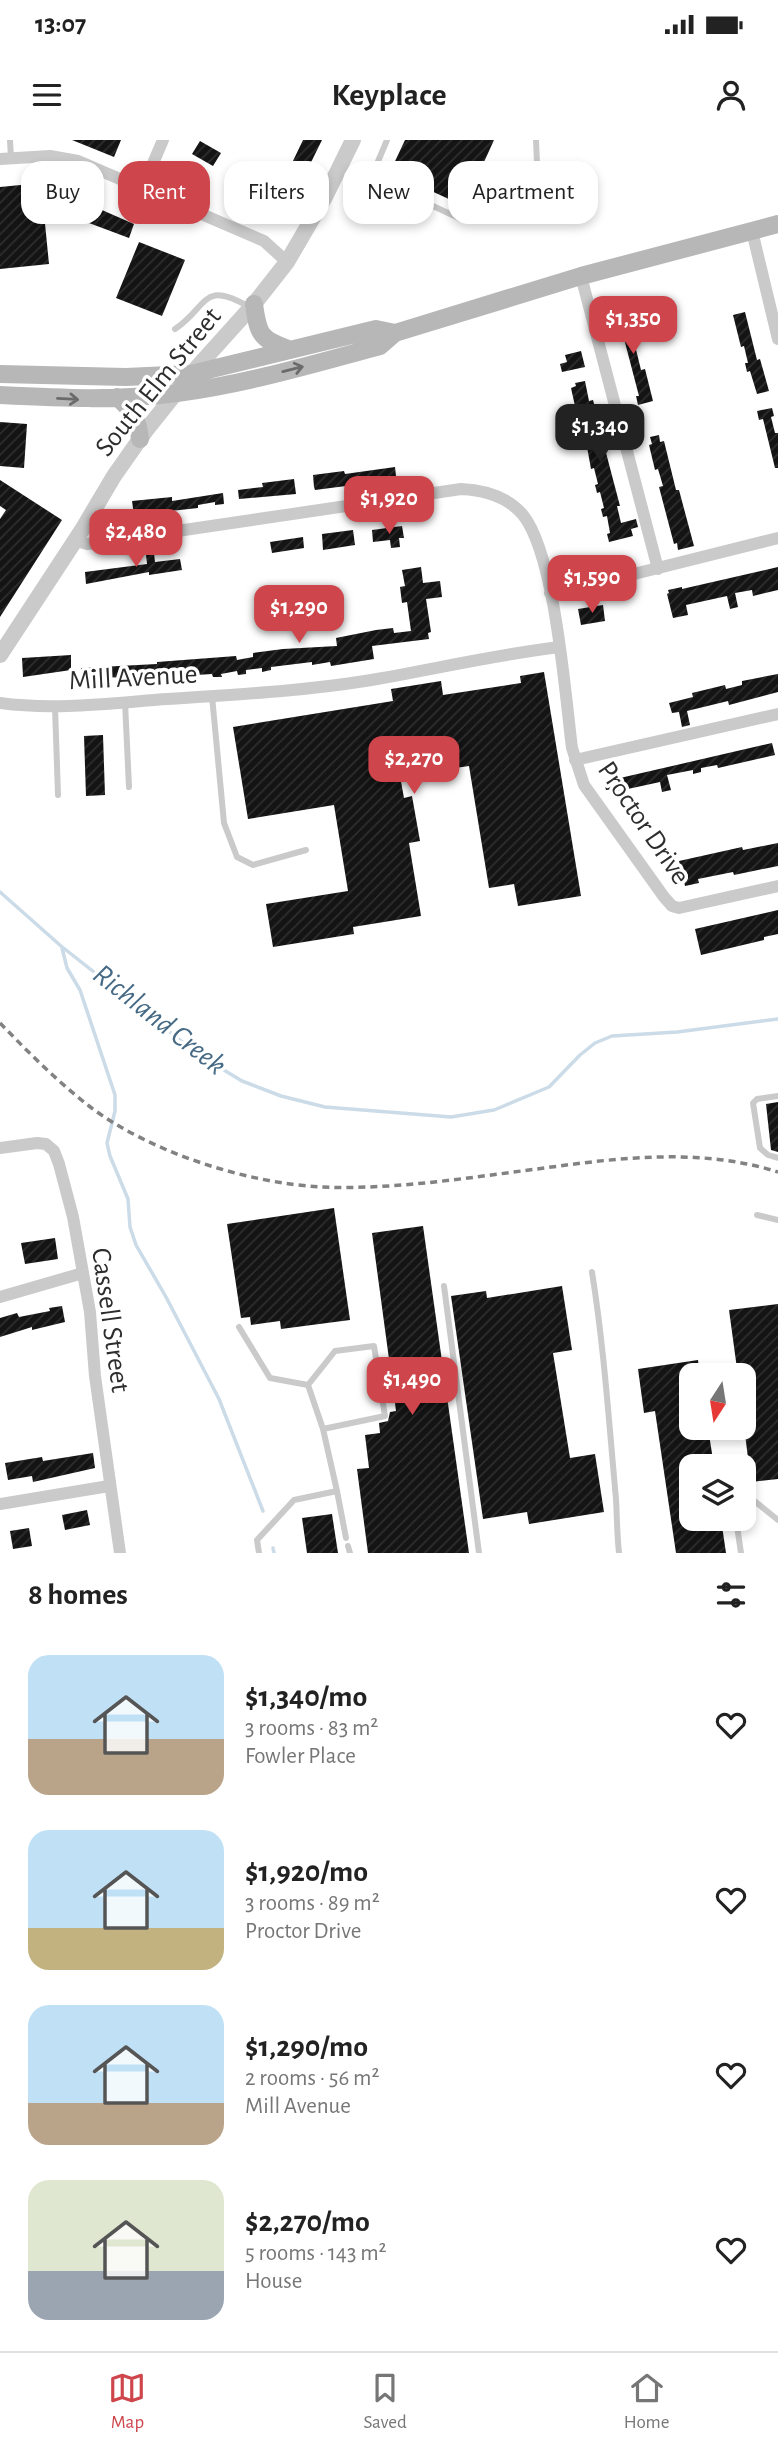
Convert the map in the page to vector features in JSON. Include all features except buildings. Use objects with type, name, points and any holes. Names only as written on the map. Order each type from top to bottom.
[{"type":"main road","points":[[0,395],[83,399],[175,393],[241,383],[380,346],[395,333],[581,276],[778,224]]},
{"type":"main road","points":[[252,306],[260,334],[268,342],[289,349]]},
{"type":"main road","points":[[0,374],[126,377],[191,374],[376,329],[395,333]]},
{"type":"main road","points":[[117,397],[131,409],[140,439]]},
{"type":"street","points":[[154,161],[163,140]]},
{"type":"street","name":"South Elm Street","points":[[0,655],[140,439],[175,393],[287,262],[353,140]]},
{"type":"street","points":[[6,158],[63,158],[118,179]]},
{"type":"street","points":[[210,219],[264,242],[287,262]]},
{"type":"street","points":[[752,231],[778,339]]},
{"type":"street","points":[[581,276],[658,569]]},
{"type":"street","name":"Proctor Drive","points":[[74,540],[87,544],[110,541],[461,489],[493,494],[512,504],[522,514],[530,526],[541,555],[559,647],[575,760],[584,785],[664,897],[677,907],[778,886]]},
{"type":"street","points":[[550,593],[778,538]]},
{"type":"street","name":"Mill Avenue","points":[[0,703],[55,705],[125,702],[364,681],[559,647]]},
{"type":"street","points":[[575,760],[778,714]]},
{"type":"street","name":"Cassell Street","points":[[0,1148],[37,1143],[46,1144],[54,1151],[73,1217],[83,1273],[109,1486],[120,1553]]},
{"type":"street","points":[[0,1297],[83,1273]]},
{"type":"street","points":[[0,1504],[109,1486]]},
{"type":"lane","points":[[6,158],[10,140]]},
{"type":"lane","points":[[378,161],[387,140]]},
{"type":"lane","points":[[434,207],[461,219],[489,218],[520,200],[537,164],[536,140]]},
{"type":"lane","points":[[338,172],[343,172]]},
{"type":"lane","points":[[175,329],[204,301],[215,295],[230,296],[252,306]]},
{"type":"lane","points":[[212,696],[224,823],[237,857],[253,865],[306,850]]},
{"type":"lane","points":[[125,702],[129,787]]},
{"type":"lane","points":[[55,705],[58,795]]},
{"type":"lane","points":[[778,1096],[757,1099],[754,1103],[760,1148],[768,1155],[778,1158]]},
{"type":"lane","points":[[757,1215],[778,1220]]},
{"type":"lane","points":[[592,1272],[603,1343],[603,1379],[619,1553]]},
{"type":"lane","points":[[444,1286],[479,1553]]},
{"type":"lane","points":[[239,1327],[270,1378],[308,1385]]},
{"type":"lane","points":[[308,1385],[335,1351],[374,1346],[384,1416],[323,1429]]},
{"type":"lane","points":[[308,1385],[323,1429],[348,1546]]},
{"type":"lane","points":[[259,1553],[257,1540],[294,1500],[337,1491]]},
{"type":"lane","points":[[756,1502],[778,1520]]},
{"type":"lane","points":[[738,1531],[741,1553]]},
{"type":"waterway","name":"Richland Creek","points":[[0,892],[61,946],[199,1055],[242,1081],[281,1096],[325,1107],[451,1117],[494,1110],[549,1087],[580,1055],[595,1043],[612,1036],[677,1032],[778,1019]]},
{"type":"waterway","points":[[62,948],[67,968],[80,990],[115,1095],[115,1111],[107,1143],[128,1199],[130,1227],[136,1245],[219,1399],[263,1511]]},
{"type":"waterway","points":[[273,1548],[274,1553]]},
{"type":"railway","points":[[0,1023],[66,1087],[113,1123],[169,1151],[230,1172],[262,1179],[321,1187],[375,1187],[597,1161],[658,1157],[718,1159],[778,1172]]}]
